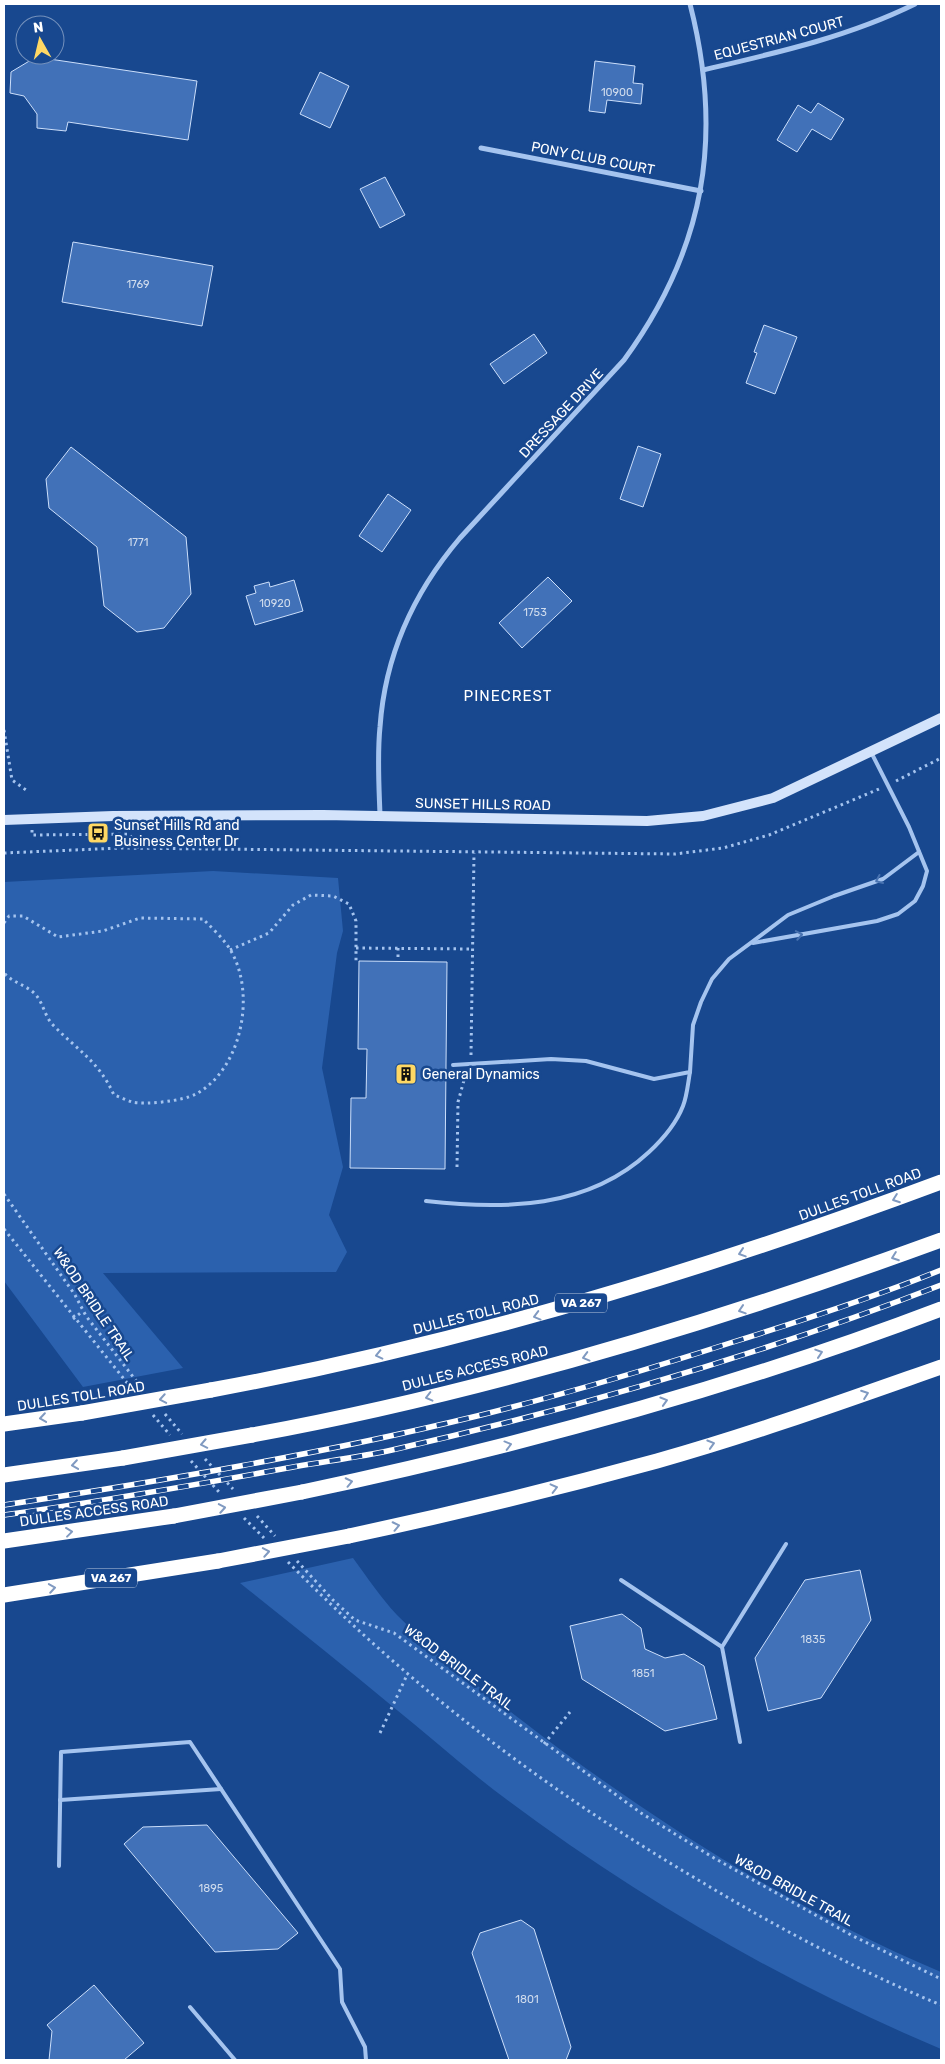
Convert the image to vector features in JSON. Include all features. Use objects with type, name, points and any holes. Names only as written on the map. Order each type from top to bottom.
[{"type":"highway","name":"DULLES TOLL ROAD","points":[[4,1424],[82,1413],[343,1364],[549,1312],[753,1249],[941,1182]]},
{"type":"highway","name":"DULLES ACCESS ROAD","points":[[4,1475],[123,1458],[252,1435],[414,1401],[646,1340],[845,1276],[941,1240]]},
{"type":"highway","name":"DULLES ACCESS ROAD","points":[[4,1541],[174,1516],[302,1492],[411,1468],[596,1422],[834,1348],[941,1309]]},
{"type":"highway","name":"VA 267","points":[[4,1595],[218,1560],[349,1536],[499,1502],[659,1460],[840,1403],[941,1367]]},
{"type":"main road","name":"SUNSET HILLS ROAD","points":[[4,820],[113,816],[380,815],[647,821],[703,816],[773,798],[941,718]]},
{"type":"street","name":"DRESSAGE DRIVE","points":[[380,815],[380,727],[385,688],[395,651],[418,597],[441,560],[624,360],[646,329],[682,262],[693,228],[701,191],[705,156],[706,103],[703,70],[690,4]]},
{"type":"street","name":"EQUESTRIAN COURT","points":[[703,70],[816,43],[897,13],[915,4]]},
{"type":"street","name":"PONY CLUB COURT","points":[[481,148],[701,191]]},
{"type":"lane","points":[[751,943],[877,921],[898,914],[915,901],[923,886],[927,871],[909,827],[870,752]]},
{"type":"lane","points":[[426,1201],[468,1205],[536,1203],[570,1197],[602,1186],[637,1164],[666,1135],[683,1106],[690,1072],[693,1025],[712,979],[730,959],[788,915],[883,879],[919,852]]},
{"type":"lane","points":[[454,1065],[551,1058],[586,1061],[654,1079],[690,1072]]},
{"type":"lane","points":[[740,1742],[722,1647],[786,1544]]},
{"type":"lane","points":[[620,1580],[722,1647]]},
{"type":"lane","points":[[60,1866],[61,1752],[190,1742],[340,1970],[342,2002],[364,2048],[366,2060]]},
{"type":"lane","points":[[60,1800],[220,1789]]},
{"type":"lane","points":[[190,2008],[235,2060]]},
{"type":"path","points":[[4,730],[12,780],[26,790]]},
{"type":"path","points":[[4,853],[139,848],[675,854],[724,848],[769,835],[886,786],[941,758]]},
{"type":"path","points":[[30,819],[32,835],[129,834],[139,848]]},
{"type":"path","points":[[457,1167],[458,1102],[472,1050],[474,853]]},
{"type":"path","points":[[230,950],[269,933],[293,905],[311,895],[334,896],[349,904],[356,920],[356,962]]},
{"type":"path","points":[[4,923],[9,916],[23,916],[58,937],[103,932],[140,918],[203,919],[230,950],[240,973],[243,1006],[237,1040],[226,1065],[196,1094],[166,1102],[133,1102],[114,1095],[105,1076],[74,1043],[52,1024],[35,994],[11,980],[4,973]]},
{"type":"path","points":[[356,948],[474,949]]},
{"type":"path","points":[[398,948],[398,961]]},
{"type":"path","name":"W&OD BRIDLE TRAIL","points":[[4,1194],[75,1295],[100,1337],[141,1388]]},
{"type":"path","points":[[4,1228],[73,1318],[133,1391]]},
{"type":"path","points":[[73,1318],[83,1311]]},
{"type":"path","points":[[161,1410],[188,1439]]},
{"type":"path","points":[[152,1413],[176,1442]]},
{"type":"path","points":[[201,1454],[234,1490]]},
{"type":"path","points":[[187,1456],[225,1499]]},
{"type":"path","points":[[239,1512],[266,1540]]},
{"type":"path","points":[[254,1512],[280,1542]]},
{"type":"path","name":"W&OD BRIDLE TRAIL","points":[[293,1556],[333,1600],[355,1620],[394,1632],[544,1744],[641,1813],[714,1858],[851,1935],[941,1979]]},
{"type":"path","points":[[287,1561],[350,1624],[407,1675],[552,1787],[623,1836],[768,1922],[855,1967],[941,2005]]},
{"type":"path","points":[[350,1624],[355,1620]]},
{"type":"path","points":[[380,1733],[407,1675]]},
{"type":"path","points":[[544,1744],[570,1712]]},
{"type":"shaded area","points":[[213,871],[338,878],[343,931],[337,953],[322,1068],[343,1167],[329,1215],[347,1252],[336,1272],[103,1273],[183,1368],[83,1387],[4,1281],[4,882]]},
{"type":"shaded area","points":[[353,1558],[397,1615],[427,1644],[508,1710],[621,1793],[672,1827],[778,1891],[832,1921],[941,1972],[941,2049],[823,1995],[766,1965],[710,1934],[600,1865],[546,1829],[494,1790],[240,1583]]},
{"type":"building","points":[[65,61],[197,81],[188,140],[68,122],[66,131],[37,128],[37,114],[24,96],[10,93],[11,72],[23,65],[65,65]]},
{"type":"building","points":[[595,61],[635,66],[633,83],[643,84],[641,104],[607,100],[605,113],[589,111]]},
{"type":"building","points":[[320,72],[349,86],[330,128],[300,114]]},
{"type":"building","points":[[818,103],[844,119],[831,140],[812,129],[797,152],[777,140],[798,105],[811,113]]},
{"type":"building","points":[[385,177],[405,215],[380,228],[360,189]]},
{"type":"building","points":[[73,242],[213,266],[202,326],[62,302]]},
{"type":"building","points":[[764,325],[797,337],[775,394],[746,383],[757,353],[754,352]]},
{"type":"building","points":[[534,334],[547,353],[504,384],[490,364]]},
{"type":"building","points":[[638,446],[661,454],[643,507],[620,499]]},
{"type":"building","points":[[71,447],[186,537],[191,594],[164,628],[137,632],[104,606],[97,547],[49,508],[46,479]]},
{"type":"building","points":[[388,494],[411,510],[382,552],[359,536]]},
{"type":"building","points":[[548,577],[572,601],[522,648],[499,623]]},
{"type":"building","points":[[294,580],[303,611],[255,625],[246,596],[256,593],[254,586],[269,582],[270,587]]},
{"type":"building","name":"General Dynamics","points":[[359,961],[447,962],[445,1169],[350,1168],[351,1098],[366,1098],[367,1049],[358,1049]]},
{"type":"building","points":[[860,1570],[871,1620],[821,1698],[768,1711],[755,1658],[805,1580]]},
{"type":"building","points":[[622,1614],[641,1628],[645,1649],[665,1658],[684,1654],[704,1666],[717,1719],[665,1731],[582,1679],[570,1626]]},
{"type":"building","points":[[207,1825],[298,1933],[278,1949],[215,1952],[124,1844],[143,1827]]},
{"type":"building","points":[[521,1920],[534,1929],[571,2047],[566,2060],[509,2060],[472,1953],[480,1933]]},
{"type":"building","points":[[94,1985],[144,2043],[124,2060],[49,2060],[52,2031],[47,2025]]},
{"type":"railway","points":[[4,1505],[300,1455],[477,1416],[572,1391],[698,1353],[836,1309],[941,1270]]},
{"type":"railway","points":[[4,1515],[143,1494],[365,1455],[462,1434],[601,1398],[669,1378],[806,1334],[941,1285]]},
{"type":"place","name":"Sunset Hills Rd and Business Center Dr","points":[[98,833]]},
{"type":"place","name":"General Dynamics","points":[[406,1074]]},
{"type":"district","name":"PINECREST","points":[[508,696]]}]
